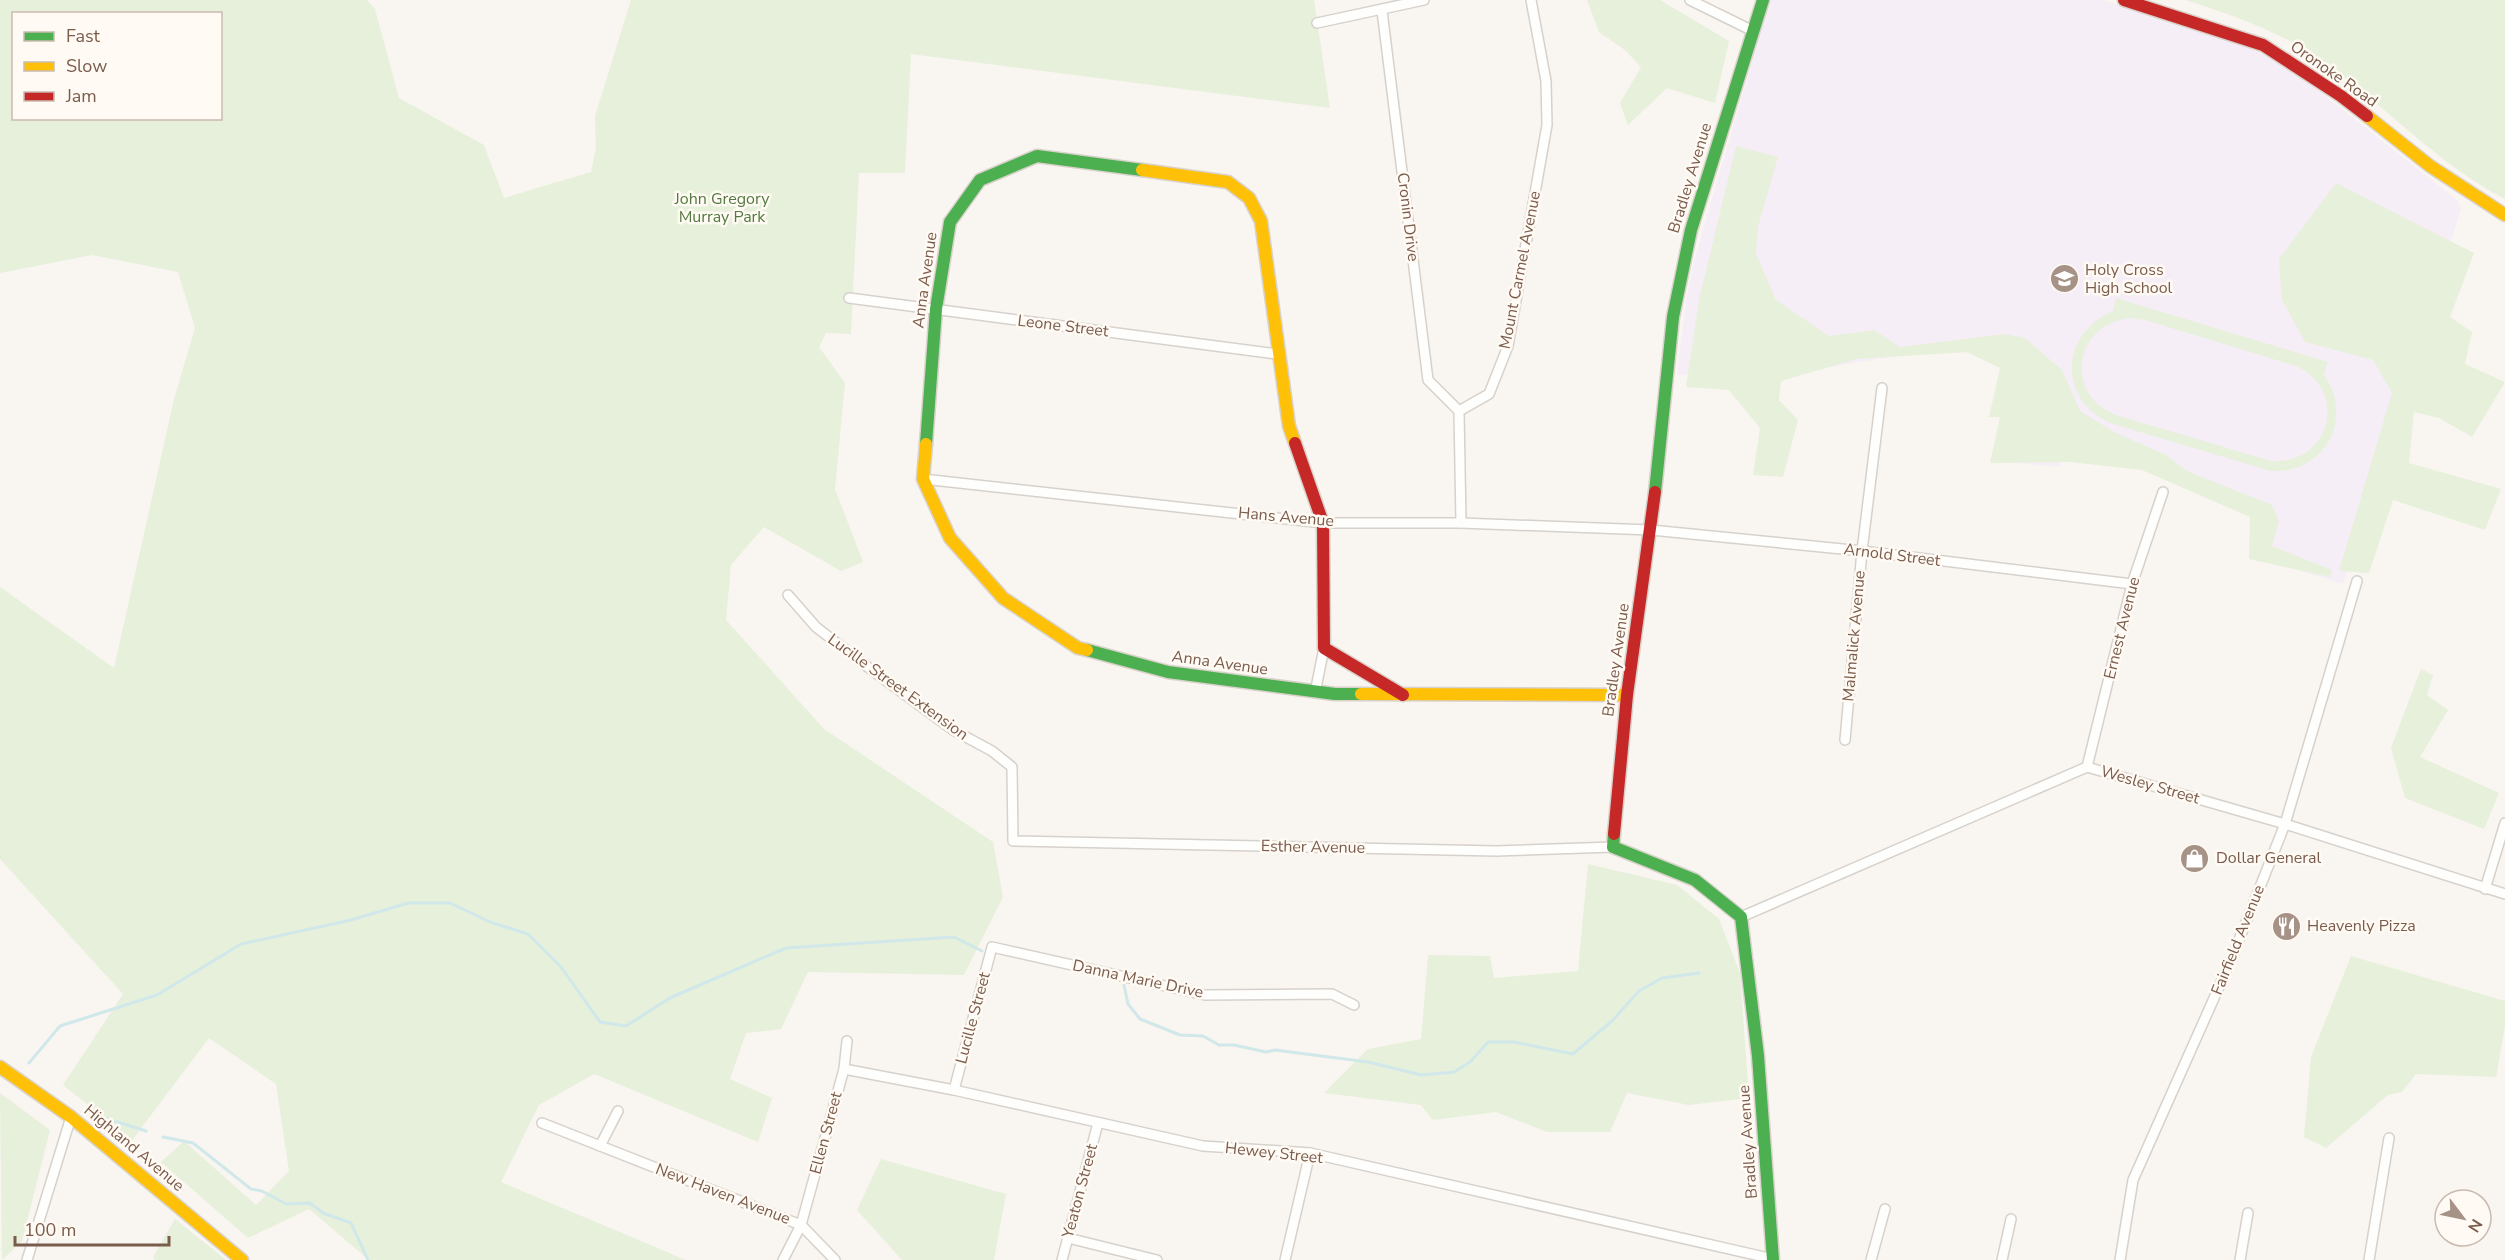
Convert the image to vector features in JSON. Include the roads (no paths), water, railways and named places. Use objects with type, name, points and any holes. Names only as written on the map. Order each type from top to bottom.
[{"type":"street","points":[[1317,23],[1382,11],[1424,0]]},
{"type":"street","name":"Mount Carmel Avenue","points":[[1459,411],[1489,394],[1508,346],[1547,124],[1546,81],[1531,0]]},
{"type":"street","points":[[1690,0],[1753,31]]},
{"type":"street","name":"Bradley Avenue","points":[[1613,847],[1627,695],[1651,530],[1673,317],[1689,241],[1763,0]]},
{"type":"street","name":"Oronoke Road","points":[[2124,0],[2263,45],[2341,96],[2430,166],[2505,215]]},
{"type":"street","name":"Cronin Drive","points":[[1382,11],[1428,380],[1459,411]]},
{"type":"street","name":"Anna Avenue","points":[[1315,693],[1324,648],[1323,522],[1288,426],[1261,221],[1249,198],[1228,182],[1037,156],[980,180],[950,222],[936,309],[923,479],[950,537],[1003,598],[1078,648],[1168,672],[1315,693],[1627,695]]},
{"type":"street","name":"Leone Street","points":[[849,298],[1277,354]]},
{"type":"street","name":"Malmalick Avenue","points":[[1845,740],[1862,551],[1882,388]]},
{"type":"street","points":[[1459,411],[1461,523]]},
{"type":"street","name":"Hans Avenue","points":[[923,479],[1323,522],[1461,523],[1651,530]]},
{"type":"street","name":"Ernest Avenue","points":[[2087,767],[2132,584],[2163,492]]},
{"type":"street","name":"Arnold Street","points":[[1651,530],[1862,551],[2132,584]]},
{"type":"street","name":"Fairfield Avenue","points":[[2120,1260],[2133,1180],[2231,960],[2285,824],[2357,581]]},
{"type":"street","name":"Lucille Street Extension","points":[[788,595],[816,627],[929,714],[1000,757],[1014,771],[1013,841]]},
{"type":"street","points":[[1324,648],[1403,695]]},
{"type":"street","name":"Wesley Street","points":[[1741,917],[2087,767],[2285,824],[2505,894]]},
{"type":"street","points":[[2485,889],[2505,823]]},
{"type":"street","name":"Esther Avenue","points":[[1013,841],[1496,851],[1613,847]]},
{"type":"street","points":[[1613,847],[1695,879],[1741,917]]},
{"type":"street","name":"Bradley Avenue","points":[[1741,917],[1758,1056],[1773,1259]]},
{"type":"street","name":"Danna Marie Drive","points":[[992,947],[1205,994],[1332,994],[1354,1005]]},
{"type":"street","name":"Lucille Street","points":[[954,1090],[992,947]]},
{"type":"street","name":"Ellen Street","points":[[783,1260],[801,1225],[844,1069],[847,1041]]},
{"type":"street","name":"Highland Avenue","points":[[0,1067],[71,1118],[242,1260]]},
{"type":"street","name":"Hewey Street","points":[[844,1069],[954,1090],[1203,1146],[1310,1153],[1773,1259]]},
{"type":"street","points":[[600,1146],[618,1111]]},
{"type":"street","points":[[27,1260],[71,1118]]},
{"type":"street","name":"New Haven Avenue","points":[[542,1123],[801,1225],[834,1260]]},
{"type":"street","name":"Yeaton Street","points":[[1062,1260],[1098,1123]]},
{"type":"street","points":[[2369,1260],[2389,1138]]},
{"type":"street","points":[[1285,1260],[1310,1153]]},
{"type":"street","points":[[1871,1260],[1885,1209]]},
{"type":"street","points":[[2240,1260],[2248,1213]]},
{"type":"street","points":[[2002,1260],[2011,1219]]},
{"type":"street","points":[[1068,1238],[1157,1260]]},
{"type":"waterway","points":[[29,1063],[60,1026],[157,995],[241,944],[351,920],[408,903],[450,903],[490,922],[528,934],[561,967],[600,1022],[626,1026],[670,998],[786,948],[954,937],[982,951]]},
{"type":"waterway","points":[[1124,985],[1128,1004],[1140,1019],[1180,1035],[1203,1036],[1219,1045],[1234,1045],[1266,1052],[1275,1050],[1368,1062],[1421,1075],[1454,1072],[1470,1062],[1488,1042],[1514,1042],[1573,1054],[1612,1021],[1639,991],[1662,978],[1699,973]]},
{"type":"waterway","points":[[92,1120],[98,1116],[146,1131]]},
{"type":"waterway","points":[[163,1137],[193,1143],[251,1189],[262,1191],[286,1204],[310,1203],[323,1213],[351,1223],[368,1260]]},
{"type":"place","name":"Holy Cross High School","points":[[2064,279]]},
{"type":"place","name":"Dollar General","points":[[2195,858]]},
{"type":"place","name":"Heavenly Pizza","points":[[2286,926]]},
{"type":"park label","name":"John Gregory Murray Park","points":[[722,208]]}]
